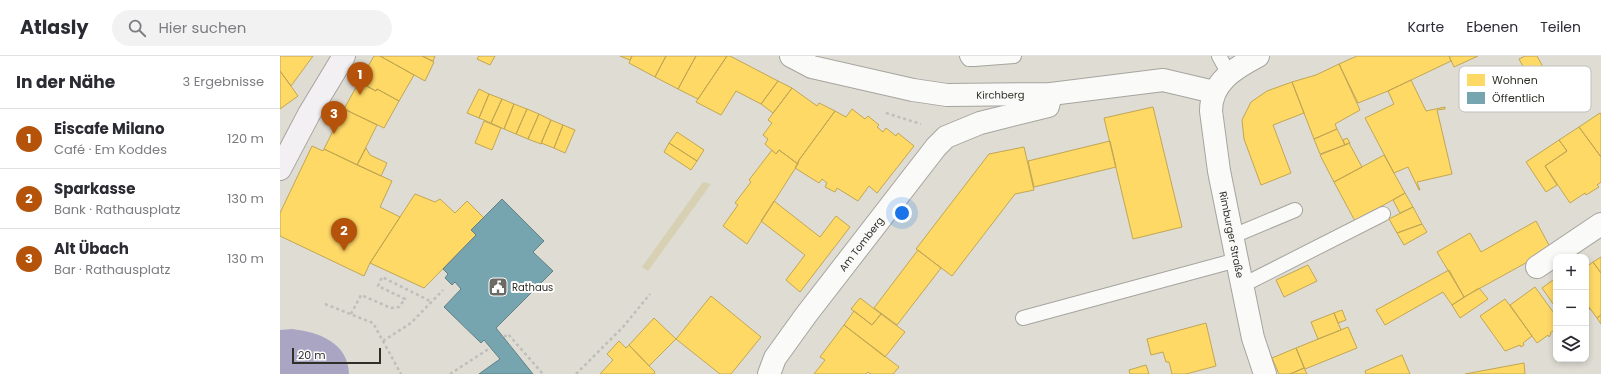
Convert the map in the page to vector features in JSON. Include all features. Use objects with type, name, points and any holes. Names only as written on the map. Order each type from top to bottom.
[{"type":"street","points":[[280,169],[309,114],[344,56]]},
{"type":"street","name":"Kirchberg","points":[[791,56],[812,67],[913,90],[947,95],[1051,94],[1163,80],[1214,92]]},
{"type":"street","points":[[1214,92],[1224,65],[1258,56]]},
{"type":"street","name":"Rimburger Straße","points":[[1214,92],[1211,111],[1220,171],[1253,338],[1265,374]]},
{"type":"street","name":"Am Tomberg","points":[[770,374],[775,358],[806,315],[893,201],[936,147],[946,137],[980,123],[1048,106],[1051,94]]},
{"type":"street","points":[[1538,267],[1601,224]]},
{"type":"lane","points":[[967,56],[969,59],[974,59],[1014,56]]},
{"type":"lane","points":[[1233,236],[1296,210]]},
{"type":"lane","points":[[1243,285],[1383,214]]},
{"type":"lane","points":[[1023,318],[1237,260]]},
{"type":"path","points":[[884,113],[936,129],[946,137]]},
{"type":"path","points":[[351,314],[361,295],[391,308],[399,307],[405,299],[378,286],[382,278],[432,302]]},
{"type":"path","points":[[383,341],[411,323],[443,290]]},
{"type":"path","points":[[576,374],[623,327],[650,294]]},
{"type":"path","points":[[325,304],[373,323],[401,374]]},
{"type":"path","points":[[504,337],[508,334],[543,374]]},
{"type":"path","points":[[450,374],[490,348]]},
{"type":"shaded area","points":[[703,182],[711,184],[648,271],[642,267]]},
{"type":"shaded area","points":[[280,330],[302,330],[321,336],[337,346],[347,363],[349,374],[280,374]]},
{"type":"building: Wohnen","points":[[280,56],[313,56],[291,86],[280,71]]},
{"type":"building: Wohnen","points":[[374,56],[380,56],[414,75],[399,101],[377,89],[376,91],[359,82]]},
{"type":"building: Wohnen","points":[[380,56],[422,56],[434,62],[425,81]]},
{"type":"building: Wohnen","points":[[422,56],[435,56],[433,61]]},
{"type":"building: Wohnen","points":[[479,56],[495,56],[490,65],[477,59]]},
{"type":"building: Wohnen","points":[[620,56],[632,56],[630,60]]},
{"type":"building: Wohnen","points":[[632,56],[666,56],[655,77],[629,63]]},
{"type":"building: Wohnen","points":[[666,56],[696,56],[678,89],[655,77]]},
{"type":"building: Wohnen","points":[[696,56],[727,56],[698,99],[678,89]]},
{"type":"building: Wohnen","points":[[727,56],[730,56],[778,81],[761,104],[736,91],[721,115],[696,102]]},
{"type":"building: Wohnen","points":[[1357,56],[1449,56],[1451,61],[1388,91],[1358,103],[1339,64]]},
{"type":"building: Wohnen","points":[[1449,56],[1478,56],[1454,67]]},
{"type":"building: Wohnen","points":[[1525,56],[1537,56],[1543,66],[1523,66],[1519,59]]},
{"type":"building: Wohnen","points":[[1339,64],[1360,110],[1335,124],[1337,129],[1314,139],[1292,82],[1316,75]]},
{"type":"building: Wohnen","points":[[280,71],[298,96],[280,109]]},
{"type":"building: Wohnen","points":[[1411,80],[1426,111],[1445,107],[1445,109],[1437,110],[1452,174],[1417,182],[1420,190],[1408,167],[1394,173],[1365,118],[1394,104],[1388,91]]},
{"type":"building: Wohnen","points":[[778,81],[792,88],[773,113],[761,104]]},
{"type":"building: Wohnen","points":[[359,82],[376,91],[377,89],[399,101],[384,128],[344,109]]},
{"type":"building: Wohnen","points":[[1292,82],[1304,113],[1273,125],[1291,173],[1261,185],[1244,139],[1242,120],[1251,102],[1267,91]]},
{"type":"building: Wohnen","points":[[792,88],[817,106],[819,103],[835,111],[799,160],[798,164],[779,150],[776,154],[765,144],[768,139],[763,135],[772,123],[768,120]]},
{"type":"building: Wohnen","points":[[479,89],[489,94],[479,118],[467,113]]},
{"type":"building: Wohnen","points":[[489,94],[502,99],[491,123],[479,118]]},
{"type":"building: Wohnen","points":[[502,99],[514,104],[504,129],[491,123]]},
{"type":"building: Wohnen","points":[[514,104],[527,109],[516,134],[504,129]]},
{"type":"building: Wohnen","points":[[1153,107],[1182,227],[1133,239],[1104,118]]},
{"type":"building: Wohnen","points":[[344,109],[377,125],[357,165],[324,149]]},
{"type":"building: Wohnen","points":[[527,109],[539,114],[528,139],[516,134]]},
{"type":"building: Wohnen","points":[[852,109],[865,119],[868,116],[879,125],[877,127],[883,132],[886,128],[896,136],[898,133],[914,146],[877,193],[869,186],[858,201],[837,188],[835,192],[825,187],[827,183],[822,179],[819,183],[795,168],[799,160],[835,111],[846,117]]},
{"type":"building: Wohnen","points":[[1600,113],[1601,114],[1601,157],[1579,127]]},
{"type":"building: Wohnen","points":[[539,114],[551,120],[541,144],[528,139]]},
{"type":"building: Wohnen","points":[[551,120],[563,125],[554,148],[541,143]]},
{"type":"building: Wohnen","points":[[484,121],[501,128],[492,150],[475,143]]},
{"type":"building: Wohnen","points":[[563,125],[575,130],[565,153],[554,148]]},
{"type":"building: Wohnen","points":[[1579,127],[1601,157],[1601,182],[1597,185],[1599,187],[1586,195],[1585,193],[1570,203],[1545,166],[1567,151],[1559,140]]},
{"type":"building: Wohnen","points":[[1337,129],[1345,145],[1320,154],[1314,139]]},
{"type":"building: Wohnen","points":[[677,132],[704,150],[697,161],[669,143]]},
{"type":"building: Wohnen","points":[[1347,138],[1350,143],[1345,145],[1343,140]]},
{"type":"building: Wohnen","points":[[1559,140],[1567,151],[1545,166],[1557,185],[1546,192],[1526,162]]},
{"type":"building: Wohnen","points":[[1110,141],[1116,167],[1034,187],[1028,161]]},
{"type":"building: Wohnen","points":[[669,143],[697,161],[691,170],[664,152]]},
{"type":"building: Wohnen","points":[[1349,143],[1362,167],[1334,182],[1320,155]]},
{"type":"building: Wohnen","points":[[312,146],[323,151],[324,149],[392,181],[380,207],[400,217],[370,263],[364,276],[280,236],[280,213]]},
{"type":"building: Wohnen","points":[[1024,147],[1034,190],[1015,194],[952,276],[916,249],[989,154]]},
{"type":"building: Wohnen","points":[[366,148],[370,155],[387,163],[381,176],[357,165]]},
{"type":"building: Wohnen","points":[[772,150],[776,154],[779,150],[798,164],[747,244],[723,226],[738,205],[735,203],[751,182],[749,180]]},
{"type":"building: Wohnen","points":[[1384,155],[1405,193],[1355,221],[1334,182]]},
{"type":"building: Wohnen","points":[[1405,193],[1413,207],[1400,213],[1393,200]]},
{"type":"building: Wohnen","points":[[415,194],[435,202],[440,199],[455,213],[467,201],[484,218],[471,230],[476,235],[424,288],[370,263]]},
{"type":"building: Wohnen","points":[[774,201],[820,237],[836,216],[850,227],[800,292],[786,280],[805,255],[761,221]]},
{"type":"building: Wohnen","points":[[1413,207],[1422,224],[1397,233],[1389,219]]},
{"type":"building: Wohnen","points":[[1536,221],[1551,249],[1464,297],[1437,252],[1470,233],[1481,252]]},
{"type":"building: Wohnen","points":[[1422,224],[1427,232],[1404,245],[1397,233]]},
{"type":"building: Wohnen","points":[[918,250],[941,268],[897,325],[874,308]]},
{"type":"building: Wohnen","points":[[1601,257],[1601,273],[1593,262]]},
{"type":"building: Wohnen","points":[[1593,262],[1601,273],[1601,315],[1597,318],[1589,307],[1589,265]]},
{"type":"building: Wohnen","points":[[1308,265],[1317,281],[1284,297],[1276,280]]},
{"type":"building: Wohnen","points":[[1449,270],[1464,297],[1452,305],[1443,292],[1385,325],[1376,310]]},
{"type":"building: Wohnen","points":[[1553,280],[1553,304],[1542,288]]},
{"type":"building: Wohnen","points":[[1535,287],[1553,312],[1553,331],[1550,333],[1551,334],[1549,337],[1548,335],[1537,343],[1510,305]]},
{"type":"building: Wohnen","points":[[1479,288],[1488,299],[1460,318],[1452,305]]},
{"type":"building: Wohnen","points":[[711,296],[761,337],[731,374],[720,374],[676,339]]},
{"type":"building: Wohnen","points":[[860,298],[881,314],[872,325],[851,309]]},
{"type":"building: Wohnen","points":[[1505,299],[1532,336],[1523,343],[1524,345],[1521,347],[1520,345],[1505,351],[1480,316]]},
{"type":"building: Wohnen","points":[[1342,310],[1346,320],[1338,323],[1334,313]]},
{"type":"building: Wohnen","points":[[854,311],[872,325],[881,314],[905,332],[885,357],[844,325]]},
{"type":"building: Wohnen","points":[[1334,313],[1341,330],[1318,339],[1311,322]]},
{"type":"building: Wohnen","points":[[1601,315],[1601,324],[1597,318]]},
{"type":"building: Wohnen","points":[[654,318],[676,339],[649,366],[629,345]]},
{"type":"building: Wohnen","points":[[1206,323],[1216,366],[1186,374],[1172,374],[1169,362],[1166,362],[1163,352],[1151,355],[1147,339]]},
{"type":"building: Wohnen","points":[[844,325],[899,367],[893,374],[871,374],[868,372],[866,374],[814,374],[825,360],[820,357]]},
{"type":"building: Wohnen","points":[[1348,327],[1357,348],[1305,369],[1296,348]]},
{"type":"building: Wohnen","points":[[619,341],[626,348],[629,345],[655,372],[654,374],[600,374],[613,360],[607,354]]},
{"type":"building: Wohnen","points":[[1296,348],[1304,368],[1290,374],[1279,374],[1272,358]]},
{"type":"building: Wohnen","points":[[1402,355],[1410,374],[1366,374],[1365,371]]},
{"type":"building: Wohnen","points":[[1524,363],[1525,374],[1465,374]]},
{"type":"building: Wohnen","points":[[1146,365],[1149,374],[1130,374],[1129,370]]},
{"type":"building: Wohnen","points":[[1304,368],[1307,374],[1290,374]]},
{"type":"building: Öffentlich","name":"Rathaus","points":[[502,199],[544,241],[533,252],[553,271],[496,328],[533,374],[479,374],[500,359],[484,340],[481,343],[444,307],[461,289],[455,282],[452,285],[445,278],[448,274],[443,269],[476,235],[471,230]]},
{"type":"place","name":"Eiscafe Milano","points":[[360,95]]},
{"type":"place","name":"Alt Übach","points":[[334,134]]},
{"type":"place","name":"Sparkasse","points":[[344,251]]},
{"type":"place","name":"Rathaus","points":[[498,287]]}]
